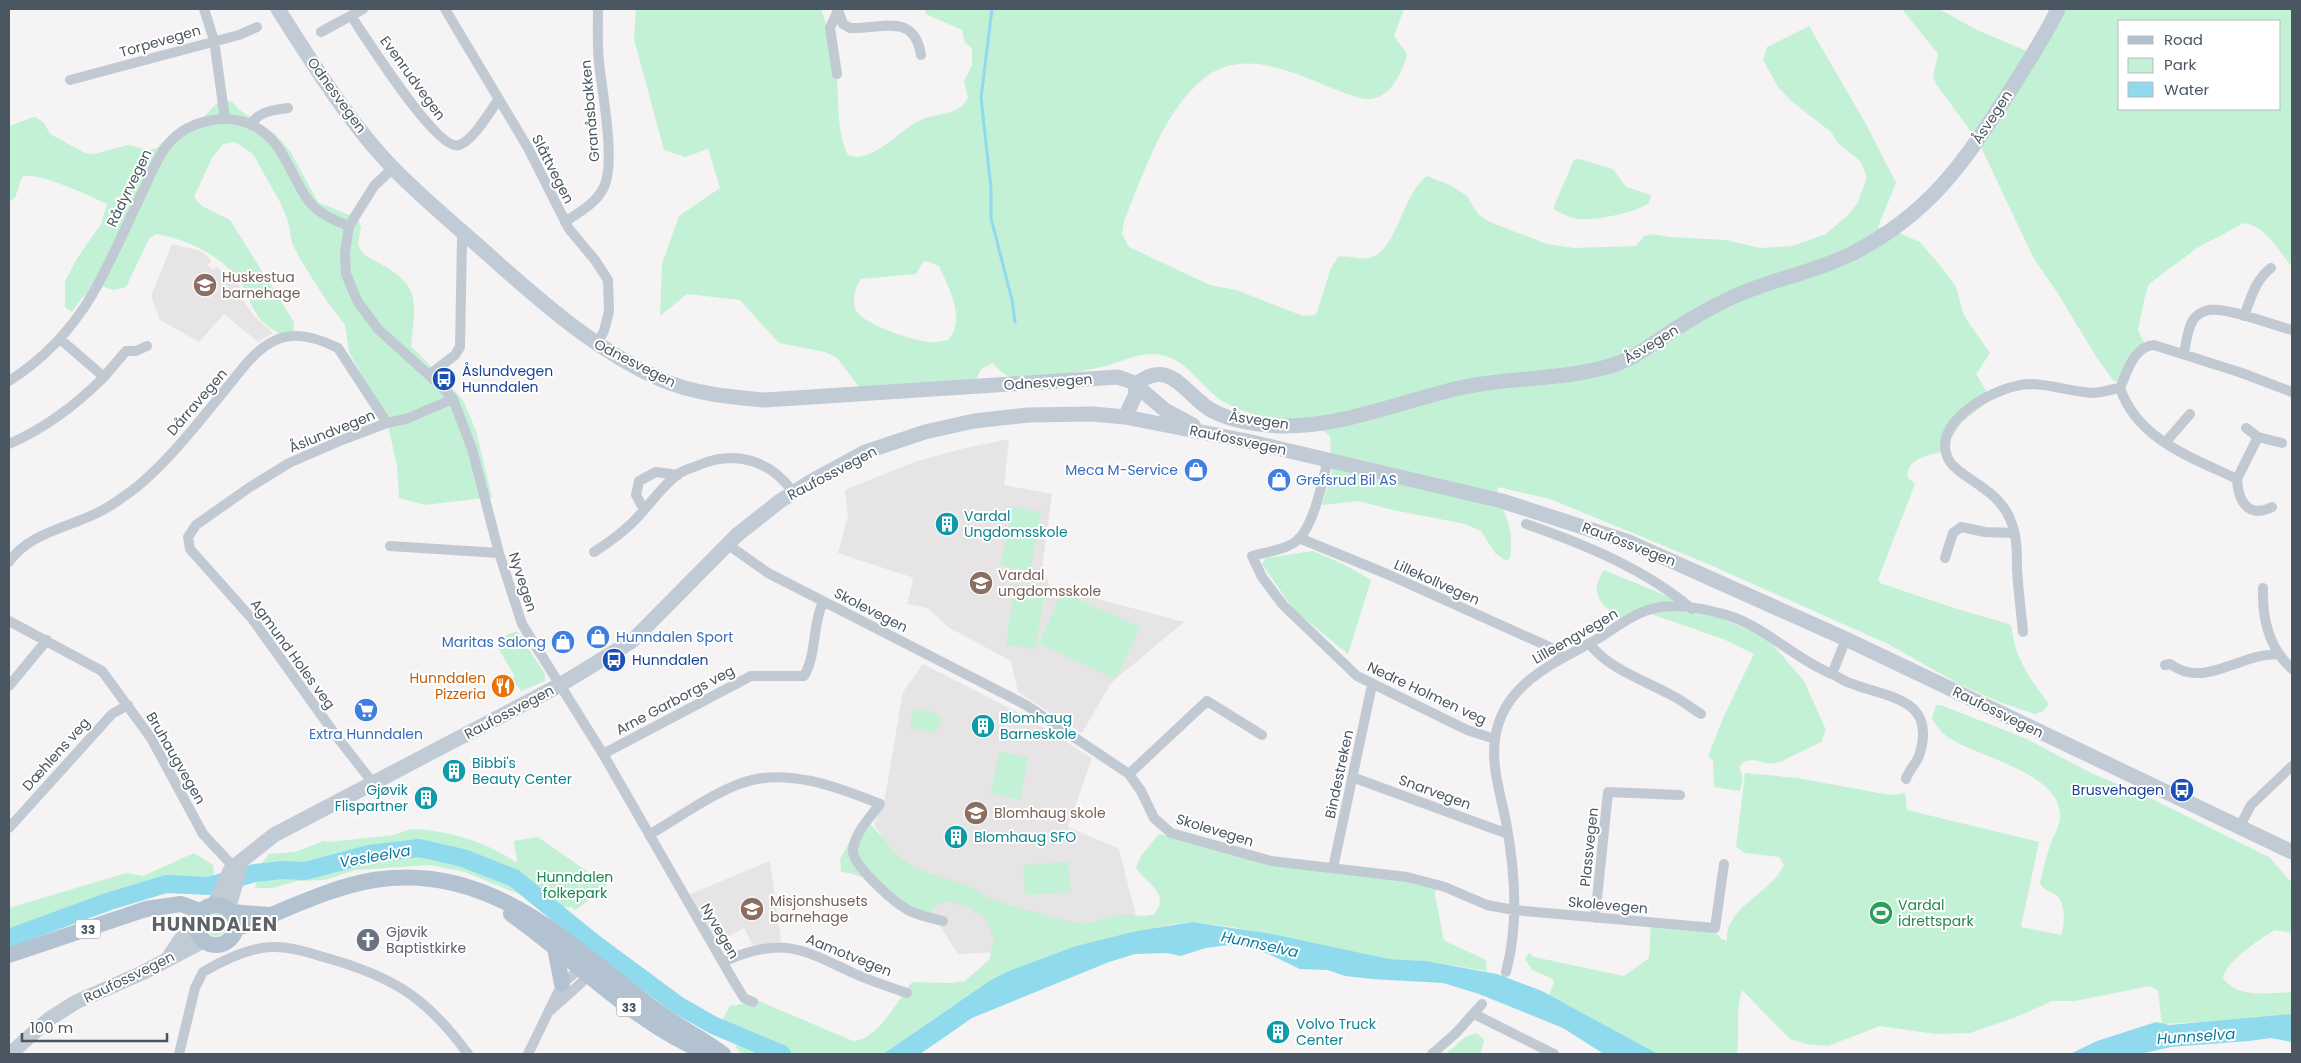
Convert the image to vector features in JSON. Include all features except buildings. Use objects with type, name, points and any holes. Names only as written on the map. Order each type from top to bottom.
[{"type":"main road","name":"Odnesvegen","points":[[278,9],[353,118],[393,168],[558,316],[597,344],[663,380],[693,390],[724,397],[765,400],[1114,377],[1125,378],[1141,389]]},
{"type":"main road","name":"Åsvegen","points":[[1141,389],[1148,376],[1164,374],[1174,378],[1205,407],[1217,414],[1243,421],[1295,426],[1322,423],[1477,385],[1588,371],[1625,360],[1642,352],[1702,313],[1727,300],[1851,254],[1909,218],[1938,192],[1959,168],[2029,60],[2058,9]]},
{"type":"main road","points":[[1125,417],[1136,394],[1141,389]]},
{"type":"main road","points":[[1141,389],[1149,404],[1141,420]]},
{"type":"main road","points":[[1141,389],[1172,415],[1210,434]]},
{"type":"main road","name":"Raufossvegen","points":[[239,864],[274,835],[560,685],[632,641],[727,544],[793,492],[864,452],[925,432],[974,420],[1028,415],[1092,414],[1141,420],[1328,460],[1502,502],[1629,542],[1846,639],[2292,852]]},
{"type":"main road","points":[[235,929],[210,919],[239,873],[239,864]]},
{"type":"main road","name":"33","points":[[210,919],[212,945],[223,944],[232,937],[235,929],[348,886],[390,878],[435,879],[474,890],[512,904],[525,912],[586,968],[658,1028],[711,1054]]},
{"type":"main road","name":"33","points":[[474,890],[519,920],[555,948],[724,1054]]},
{"type":"main road","name":"33","points":[[9,955],[146,909],[167,907],[174,904],[187,905],[210,919],[269,915]]},
{"type":"main road","name":"Raufossvegen","points":[[10,1054],[49,1019],[76,1002],[142,973],[168,958],[210,919]]},
{"type":"main road","points":[[555,948],[562,984]]},
{"type":"street","points":[[204,9],[214,40],[225,119]]},
{"type":"street","points":[[322,32],[363,9]]},
{"type":"street","name":"Slåttvegen","points":[[445,9],[528,148],[565,222],[608,280],[610,311],[604,331],[597,344]]},
{"type":"street","name":"Granåsbakken","points":[[565,222],[594,202],[605,186],[608,174],[608,144],[598,59],[598,9]]},
{"type":"street","points":[[838,10],[843,24],[850,28],[902,26],[912,33],[919,44],[921,56]]},
{"type":"street","points":[[837,74],[830,28],[838,10]]},
{"type":"street","name":"Evenrudvegen","points":[[351,16],[411,104],[440,137],[450,145],[458,146],[467,141],[499,99]]},
{"type":"street","name":"Torpevegen","points":[[70,80],[214,40],[239,35],[257,27]]},
{"type":"street","points":[[251,125],[254,119],[267,111],[288,108]]},
{"type":"street","name":"Rådyrvegen","points":[[9,381],[47,353],[60,339],[93,294],[156,162],[169,143],[189,127],[225,119],[251,125],[269,136],[280,150],[308,200],[316,209],[348,226]]},
{"type":"street","name":"Nyvegen","points":[[393,168],[374,186],[348,226],[344,253],[346,274],[358,302],[384,336],[429,375],[453,399],[472,449],[500,553],[522,624],[603,754],[744,998],[753,1002]]},
{"type":"street","points":[[429,375],[455,355],[460,347],[462,240]]},
{"type":"street","points":[[2244,316],[2261,275],[2271,268]]},
{"type":"street","points":[[2184,354],[2188,333],[2193,320],[2200,313],[2209,309],[2244,316],[2292,330]]},
{"type":"street","name":"Dårravegen","points":[[9,562],[16,552],[39,536],[96,514],[113,505],[139,485],[177,446],[252,359],[277,339],[304,336],[326,341],[338,348],[387,424]]},
{"type":"street","points":[[60,339],[104,377]]},
{"type":"street","points":[[2237,480],[2165,444],[2147,430],[2135,417],[2124,402],[2120,388],[2133,359],[2140,349],[2146,345],[2154,345],[2249,375],[2292,392]]},
{"type":"street","points":[[9,444],[32,434],[82,399],[126,351],[136,351],[148,346]]},
{"type":"street","points":[[2023,632],[2014,533],[2011,520],[1999,499],[1959,470],[1947,458],[1945,447],[1950,427],[1959,417],[1985,398],[2018,386],[2050,385],[2093,393],[2120,388]]},
{"type":"street","name":"Åslundvegen","points":[[188,543],[188,537],[196,525],[250,487],[289,463],[342,440],[419,415],[453,399]]},
{"type":"street","points":[[2165,444],[2190,414]]},
{"type":"street","points":[[2246,428],[2258,437],[2282,443]]},
{"type":"street","points":[[2258,437],[2237,480],[2237,492],[2242,503],[2249,509],[2265,511],[2272,507]]},
{"type":"street","points":[[594,552],[614,539],[678,475],[716,458],[743,459],[760,463],[774,472],[793,492]]},
{"type":"street","points":[[1299,538],[1318,497],[1328,460]]},
{"type":"street","points":[[644,510],[636,495],[639,481],[656,472],[678,475]]},
{"type":"street","points":[[1526,524],[1570,539],[1640,573],[1676,595],[1692,609]]},
{"type":"street","points":[[1944,558],[1953,533],[1961,527],[1985,532],[2014,533]]},
{"type":"street","name":"Nedre Holmen veg","points":[[1299,538],[1286,546],[1252,556],[1262,577],[1283,605],[1357,676],[1467,730],[1495,740]]},
{"type":"street","name":"Lillekollvegen","points":[[1299,538],[1478,615],[1554,650],[1561,656]]},
{"type":"street","name":"Agmund Holes veg","points":[[188,543],[253,620],[337,737],[373,783]]},
{"type":"street","name":"Skolevegen","points":[[727,544],[768,573],[1026,705],[1129,774],[1141,791],[1154,818],[1171,833],[1271,861],[1407,877],[1444,887],[1488,905],[1514,910],[1715,928],[1724,864]]},
{"type":"street","points":[[390,546],[500,553]]},
{"type":"street","points":[[2263,588],[2264,615],[2277,654],[2292,669]]},
{"type":"street","name":"Arne Garborgs veg","points":[[603,754],[751,676],[804,676],[810,666],[816,619],[823,602]]},
{"type":"street","name":"Lilleengvegen","points":[[1506,972],[1514,910],[1514,883],[1508,834],[1496,772],[1495,740],[1502,717],[1513,696],[1538,672],[1561,656],[1589,644],[1646,610],[1662,607],[1719,612],[1748,623],[1782,643],[1806,662],[1852,684],[1898,698],[1915,709],[1920,718],[1923,737],[1920,755],[1908,770],[1906,780]]},
{"type":"street","name":"Bruhaugvegen","points":[[9,620],[102,671],[151,738],[203,834],[230,863],[239,864]]},
{"type":"street","points":[[1832,674],[1846,639]]},
{"type":"street","points":[[9,686],[47,640]]},
{"type":"street","points":[[1589,644],[1596,652],[1614,665],[1674,696],[1701,714]]},
{"type":"street","points":[[2164,665],[2170,664],[2185,673],[2206,674],[2254,657],[2277,654]]},
{"type":"street","name":"Bindestreken","points":[[1333,868],[1372,685]]},
{"type":"street","points":[[1129,774],[1207,701],[1262,735]]},
{"type":"street","name":"Dæhlens veg","points":[[9,828],[112,714],[128,705]]},
{"type":"street","points":[[2240,826],[2251,805],[2292,766]]},
{"type":"street","points":[[650,835],[740,783],[774,777],[816,782],[880,804],[858,833],[853,851],[856,861],[896,903],[910,911],[943,921]]},
{"type":"street","name":"Snarvegen","points":[[1352,777],[1508,834]]},
{"type":"street","name":"Plassvegen","points":[[1595,918],[1608,792],[1680,795]]},
{"type":"street","points":[[179,1054],[195,988],[203,972],[251,951],[271,947],[295,950],[367,970],[406,990],[423,1002],[445,1022],[468,1054]]},
{"type":"street","name":"Aamotvegen","points":[[723,962],[744,953],[794,948],[823,957],[870,980],[907,993]]},
{"type":"street","points":[[528,1054],[537,1031],[550,1010],[562,984],[586,968]]},
{"type":"street","points":[[550,1010],[586,968]]},
{"type":"street","points":[[1432,1054],[1482,1004]]},
{"type":"street","points":[[1474,1014],[1554,1054]]},
{"type":"shaded area","points":[[172,244],[200,251],[209,257],[211,261],[208,265],[213,270],[217,267],[221,271],[229,273],[241,288],[241,297],[254,316],[273,333],[258,342],[224,314],[199,342],[160,320],[151,296]]},
{"type":"shaded area","name":"Vardal ungdomsskole","points":[[1009,439],[1004,485],[1052,494],[1042,569],[1050,586],[1184,622],[1111,683],[1082,733],[1018,692],[1011,661],[948,627],[928,608],[907,604],[913,581],[911,577],[838,553],[848,516],[845,490],[914,462],[965,448]]},
{"type":"shaded area","name":"Blomhaug skole","points":[[923,664],[1021,714],[1092,758],[1068,827],[1119,849],[1139,928],[1038,950],[958,954],[874,824],[884,803],[903,692]]},
{"type":"shaded area","points":[[770,861],[781,941],[755,949],[744,928],[716,943],[690,894]]},
{"type":"green space","points":[[636,9],[821,9],[828,31],[836,70],[841,135],[848,155],[857,157],[876,151],[921,120],[953,111],[964,104],[968,98],[964,81],[972,65],[972,48],[965,43],[962,30],[926,14],[925,9],[1404,9],[1394,36],[1407,54],[1406,59],[1399,76],[1392,86],[1378,97],[1360,98],[1272,66],[1253,64],[1235,64],[1218,70],[1202,80],[1188,94],[1165,127],[1147,164],[1124,221],[1122,234],[1129,247],[1210,285],[1236,290],[1303,316],[1316,315],[1331,268],[1338,257],[1368,258],[1378,254],[1386,246],[1411,195],[1418,184],[1427,176],[1452,186],[1467,196],[1478,214],[1490,222],[1547,244],[1574,248],[1636,246],[1644,236],[1653,234],[1670,237],[1726,240],[1760,248],[1792,246],[1826,234],[1850,213],[1858,202],[1867,177],[1861,162],[1838,143],[1831,132],[1790,100],[1778,87],[1763,60],[1767,47],[1809,26],[1867,126],[1896,183],[1878,227],[1881,230],[1899,233],[1920,242],[1956,287],[1964,316],[1990,353],[1976,374],[1991,399],[1961,423],[1942,452],[1919,459],[1910,466],[1908,478],[1915,484],[1878,579],[1880,583],[2009,624],[2012,627],[2016,648],[2025,668],[2049,704],[2043,711],[2035,714],[2002,703],[1959,684],[1888,644],[1708,564],[1550,499],[1498,487],[1498,496],[1507,518],[1510,535],[1510,558],[1506,561],[1495,553],[1481,531],[1465,524],[1358,501],[1322,505],[1332,472],[1330,436],[1307,424],[1255,415],[1240,410],[1217,397],[1185,367],[1167,356],[1149,354],[1086,370],[1022,378],[1008,376],[993,363],[981,369],[971,391],[863,392],[837,358],[825,352],[779,343],[740,300],[687,294],[660,316],[662,264],[679,216],[720,188],[708,149],[685,157],[664,150],[634,39]],"holes":[[[926,261],[939,266],[951,293],[956,313],[956,322],[948,340],[929,342],[901,335],[870,322],[855,309],[854,296],[861,279],[916,274],[923,262]]]},
{"type":"green space","points":[[1902,9],[1939,9],[1977,30],[2034,54],[2060,9],[2292,9],[2292,267],[2265,234],[2252,225],[2244,223],[2197,248],[2149,284],[2138,330],[2144,342],[2126,386],[2113,380],[2034,259],[1978,141],[1936,84],[1933,76],[1938,54]]},
{"type":"green space","points":[[224,99],[232,102],[241,111],[275,134],[290,151],[318,202],[358,219],[361,227],[358,244],[361,251],[402,278],[412,296],[414,306],[411,346],[463,400],[476,431],[492,497],[425,505],[399,498],[397,466],[387,421],[349,352],[345,325],[326,300],[300,259],[292,243],[288,221],[281,204],[253,154],[235,142],[223,144],[212,158],[194,197],[202,206],[230,220],[294,322],[293,338],[281,334],[261,320],[239,280],[219,260],[189,243],[156,234],[149,239],[126,287],[114,290],[98,285],[82,298],[72,312],[65,307],[65,281],[78,257],[101,224],[107,204],[64,185],[39,177],[29,176],[22,177],[15,198],[9,202],[9,126],[33,117],[37,118],[44,123],[50,134],[85,153],[94,154],[128,145],[149,150],[157,148],[173,132],[205,116],[217,103]]},
{"type":"green space","points":[[1579,159],[1613,169],[1626,187],[1651,195],[1649,203],[1643,207],[1615,216],[1594,219],[1569,217],[1555,210],[1554,206],[1574,160]]},
{"type":"green space","points":[[1013,506],[1041,512],[1030,571],[1001,565]]},
{"type":"green space","points":[[1313,551],[1343,564],[1371,580],[1348,654],[1294,610],[1262,564],[1266,558]]},
{"type":"green space","points":[[1604,570],[1769,640],[1804,681],[1826,730],[1821,742],[1780,762],[1771,764],[1754,760],[1745,761],[1739,767],[1743,778],[1740,791],[1714,787],[1713,760],[1708,757],[1723,718],[1754,654],[1723,639],[1648,613],[1623,621],[1604,605],[1597,593],[1599,579]]},
{"type":"green space","points":[[1015,584],[1045,589],[1036,649],[1006,645]]},
{"type":"green space","points":[[1062,592],[1140,627],[1116,679],[1039,644]]},
{"type":"green space","points":[[517,631],[545,674],[545,681],[521,691],[512,679],[515,677],[498,648],[503,645],[502,637]]},
{"type":"green space","points":[[1936,705],[1941,705],[2027,739],[2093,774],[2146,796],[2269,857],[2292,883],[2292,933],[2275,930],[2261,939],[2244,951],[2230,965],[2223,978],[2229,985],[2245,992],[2264,994],[2292,992],[2292,1014],[2223,1021],[2162,1024],[2158,991],[2150,986],[2075,1001],[2052,1001],[2016,1017],[1970,1033],[1936,1034],[1880,1026],[1828,1046],[1807,1044],[1790,1039],[1742,990],[1738,1014],[1737,1054],[1658,1054],[1549,995],[1554,983],[1553,979],[1532,970],[1525,959],[1529,953],[1534,957],[1624,976],[1649,958],[1651,921],[1713,930],[1722,939],[1727,941],[1728,929],[1733,919],[1741,909],[1770,884],[1784,865],[1779,857],[1745,853],[1736,847],[1745,773],[1797,778],[1890,795],[1905,793],[1907,810],[2039,842],[2021,927],[2061,935],[2064,920],[2062,903],[2056,895],[2040,883],[2052,840],[2060,821],[2057,802],[2048,789],[2033,778],[2016,768],[1962,745],[1946,736],[1937,727],[1932,718]]},
{"type":"green space","points":[[915,709],[939,714],[941,721],[935,733],[911,728],[911,715]]},
{"type":"green space","points":[[999,752],[1028,757],[1020,800],[991,794]]},
{"type":"green space","points":[[862,819],[874,828],[899,856],[920,869],[969,886],[989,898],[1003,903],[1079,923],[1089,923],[1115,915],[1146,916],[1154,914],[1159,907],[1159,895],[1136,868],[1141,856],[1159,834],[1287,861],[1437,885],[1435,894],[1445,941],[1486,960],[1487,971],[1426,961],[1389,959],[1232,927],[1192,922],[1173,924],[1076,946],[957,1003],[883,1054],[741,1054],[736,1047],[739,1034],[722,1020],[730,1006],[748,1003],[754,999],[853,1041],[862,1039],[879,1027],[912,982],[952,983],[965,981],[989,960],[994,939],[985,918],[966,906],[948,901],[935,906],[928,920],[887,890],[865,878],[841,872],[840,859]]},
{"type":"green space","name":"Hunndalen folkepark","points":[[411,829],[467,838],[493,849],[517,863],[514,841],[538,837],[607,885],[576,910],[571,907],[557,908],[548,906],[465,872],[430,865],[355,870],[325,880],[298,881],[272,888],[255,888],[261,864],[269,854],[295,852],[323,841],[394,835]]},
{"type":"green space","points":[[194,853],[213,865],[214,874],[209,880],[183,879],[83,903],[37,919],[25,932],[19,944],[9,947],[9,908],[126,873],[143,876]]},
{"type":"green space","points":[[1068,862],[1071,892],[1025,895],[1023,865]]},
{"type":"green space","points":[[216,912],[221,913],[227,919],[227,929],[221,935],[216,936],[211,935],[205,929],[204,924],[205,919],[211,913]]},
{"type":"green space","points":[[1476,1033],[1483,1038],[1484,1042],[1480,1054],[1446,1054],[1464,1038]]},
{"type":"water","name":"Hunnselva","points":[[1192,922],[1272,934],[1389,959],[1426,961],[1497,974],[1542,991],[1658,1054],[1604,1054],[1563,1028],[1479,994],[1443,983],[1372,979],[1345,976],[1328,970],[1300,969],[1260,950],[1229,945],[1206,948],[1180,956],[1167,953],[1135,954],[1109,962],[972,1018],[920,1054],[883,1054],[991,980],[1011,970],[1076,946],[1137,931]]},
{"type":"water","name":"Hunnselva","points":[[2292,1014],[2292,1042],[2271,1038],[2171,1047],[2140,1054],[2070,1054],[2097,1041],[2156,1022],[2169,1025]]},
{"type":"waterway","points":[[992,9],[981,98],[991,188],[991,218],[1012,300],[1015,322]]},
{"type":"waterway","name":"Vesleelva","points":[[9,938],[107,902],[166,884],[209,886],[255,873],[282,870],[305,871],[369,854],[419,848],[463,858],[514,878],[594,943],[678,1005],[713,1025],[782,1054]]},
{"type":"place","name":"Huskestua barnehage","points":[[205,285]]},
{"type":"place","name":"Åslundvegen Hunndalen","points":[[444,379]]},
{"type":"place","name":"Meca M-Service","points":[[1196,470]]},
{"type":"place","name":"Grefsrud Bil AS","points":[[1279,480]]},
{"type":"place","name":"Vardal Ungdomsskole","points":[[947,524]]},
{"type":"place","name":"Vardal ungdomsskole","points":[[981,583]]},
{"type":"place","name":"Hunndalen Sport","points":[[598,637]]},
{"type":"place","name":"Maritas Salong","points":[[563,642]]},
{"type":"place","name":"Hunndalen","points":[[614,660]]},
{"type":"place","name":"Hunndalen Pizzeria","points":[[503,686]]},
{"type":"place","name":"Extra Hunndalen","points":[[366,710]]},
{"type":"place","name":"Blomhaug Barneskole","points":[[983,726]]},
{"type":"place","name":"Bibbi's Beauty Center","points":[[454,771]]},
{"type":"place","name":"Brusvehagen","points":[[2182,790]]},
{"type":"place","name":"Gjøvik Flispartner","points":[[426,798]]},
{"type":"place","name":"Blomhaug skole","points":[[976,813]]},
{"type":"place","name":"Blomhaug SFO","points":[[956,837]]},
{"type":"place","name":"Misjonshusets barnehage","points":[[752,909]]},
{"type":"place","name":"Vardal idrettspark","points":[[1881,913]]},
{"type":"place","name":"Gjøvik Baptistkirke","points":[[368,940]]},
{"type":"place","name":"Volvo Truck Center","points":[[1278,1032]]},
{"type":"district","name":"HUNNDALEN","points":[[215,924]]}]
